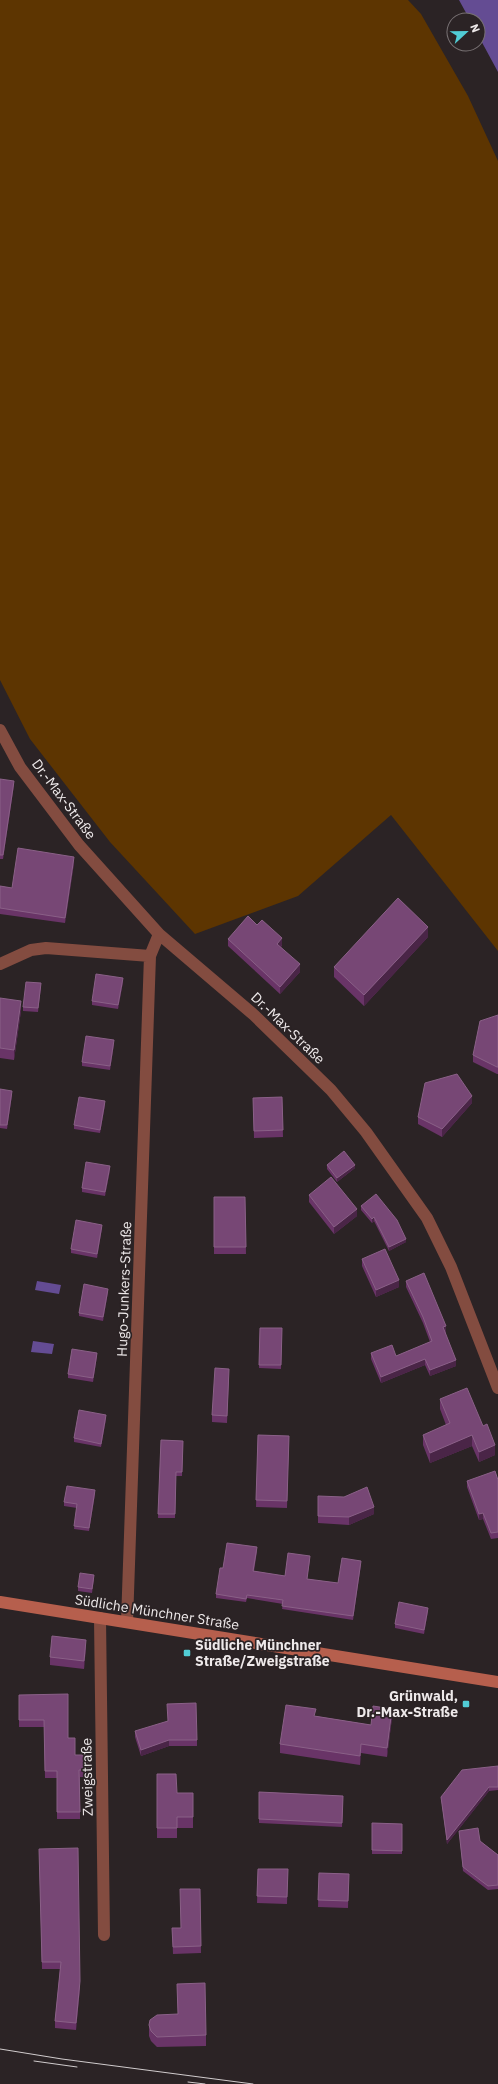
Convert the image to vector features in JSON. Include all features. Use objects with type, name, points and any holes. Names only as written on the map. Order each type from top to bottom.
[{"type":"main road","name":"Südliche Münchner Straße","points":[[0,1602],[498,1682]]},
{"type":"street","name":"Dr.-Max-Straße","points":[[0,730],[20,767],[79,845],[159,934],[254,1015],[331,1090],[366,1132],[427,1218],[451,1267],[498,1388]]},
{"type":"street","points":[[0,964],[31,950],[46,948],[150,956],[159,934]]},
{"type":"street","name":"Hugo-Junkers-Straße","points":[[127,1622],[150,956]]},
{"type":"street","name":"Zweigstraße","points":[[100,1618],[104,1935]]},
{"type":"shaded area","points":[[0,0],[408,0],[421,14],[468,96],[498,161],[498,951],[391,815],[298,896],[195,934],[110,842],[30,739],[0,680]]},
{"type":"shaded area","points":[[459,0],[498,0],[498,72],[486,50],[486,12],[466,12]]},
{"type":"shaded area","points":[[37,1281],[61,1285],[59,1294],[35,1290]]},
{"type":"shaded area","points":[[33,1341],[54,1344],[52,1354],[31,1352]]},
{"type":"building","points":[[0,779],[14,781],[3,855],[0,855]]},
{"type":"building","points":[[18,848],[74,857],[65,918],[0,908],[0,886],[12,888]]},
{"type":"building","points":[[398,898],[428,927],[364,995],[334,967]]},
{"type":"building","points":[[248,916],[257,925],[262,920],[282,938],[277,944],[300,964],[280,987],[228,939]]},
{"type":"building","points":[[96,974],[123,978],[118,1005],[92,1001]]},
{"type":"building","points":[[26,982],[41,983],[38,1008],[23,1007]]},
{"type":"building","points":[[0,998],[21,1001],[14,1050],[0,1048]]},
{"type":"building","points":[[498,1015],[497,1067],[473,1055],[480,1021]]},
{"type":"building","points":[[86,1036],[114,1040],[110,1066],[82,1062]]},
{"type":"building","points":[[457,1074],[472,1096],[442,1129],[418,1117],[425,1083]]},
{"type":"building","points":[[0,1089],[12,1091],[7,1125],[0,1125]]},
{"type":"building","points":[[79,1097],[105,1101],[100,1130],[74,1125]]},
{"type":"building","points":[[282,1097],[283,1130],[254,1131],[253,1098]]},
{"type":"building","points":[[344,1151],[355,1165],[337,1178],[327,1165]]},
{"type":"building","points":[[86,1162],[110,1166],[105,1192],[82,1188]]},
{"type":"building","points":[[331,1177],[357,1209],[334,1227],[309,1195]]},
{"type":"building","points":[[376,1194],[397,1220],[406,1239],[389,1247],[374,1217],[372,1219],[361,1206]]},
{"type":"building","points":[[214,1197],[245,1197],[246,1247],[214,1247]]},
{"type":"building","points":[[76,1220],[102,1225],[97,1254],[71,1249]]},
{"type":"building","points":[[385,1249],[399,1280],[376,1290],[362,1259]]},
{"type":"building","points":[[424,1273],[446,1326],[443,1327],[456,1360],[430,1370],[425,1359],[381,1377],[371,1353],[392,1345],[396,1356],[432,1341],[423,1317],[406,1281]]},
{"type":"building","points":[[84,1284],[108,1289],[103,1317],[79,1313]]},
{"type":"building","points":[[260,1328],[282,1328],[281,1365],[259,1365]]},
{"type":"building","points":[[72,1349],[97,1353],[93,1378],[68,1374]]},
{"type":"building","points":[[215,1368],[229,1369],[227,1416],[212,1415]]},
{"type":"building","points":[[467,1388],[483,1426],[487,1424],[495,1445],[479,1452],[472,1435],[430,1453],[423,1435],[450,1423],[440,1399]]},
{"type":"building","points":[[79,1410],[106,1415],[101,1444],[74,1438]]},
{"type":"building","points":[[258,1435],[289,1436],[287,1501],[256,1500]]},
{"type":"building","points":[[161,1440],[183,1441],[182,1472],[176,1472],[175,1514],[158,1514]]},
{"type":"building","points":[[495,1471],[498,1480],[498,1532],[491,1533],[483,1513],[479,1514],[467,1481]]},
{"type":"building","points":[[67,1486],[95,1490],[89,1528],[74,1526],[77,1504],[64,1502]]},
{"type":"building","points":[[367,1487],[374,1507],[349,1517],[318,1516],[318,1496],[344,1497]]},
{"type":"building","points":[[227,1543],[257,1547],[253,1571],[285,1576],[288,1553],[310,1556],[307,1579],[338,1583],[342,1558],[361,1561],[353,1616],[282,1606],[283,1600],[247,1595],[246,1599],[216,1594],[220,1568],[223,1568]]},
{"type":"building","points":[[80,1573],[94,1575],[92,1589],[78,1587]]},
{"type":"building","points":[[399,1602],[428,1608],[424,1630],[395,1624]]},
{"type":"building","points":[[52,1636],[86,1640],[84,1661],[50,1657]]},
{"type":"building","points":[[68,1694],[68,1738],[75,1738],[75,1755],[89,1755],[90,1770],[79,1770],[80,1812],[57,1812],[57,1771],[45,1771],[44,1720],[19,1720],[19,1695]]},
{"type":"building","points":[[196,1703],[197,1740],[169,1740],[141,1750],[135,1731],[168,1721],[167,1704]]},
{"type":"building","points":[[286,1705],[316,1709],[314,1716],[371,1725],[373,1706],[392,1709],[387,1748],[361,1744],[360,1756],[280,1744]]},
{"type":"building","points":[[498,1766],[498,1787],[489,1787],[447,1840],[441,1797],[462,1770]]},
{"type":"building","points":[[157,1774],[176,1774],[177,1793],[193,1793],[193,1817],[177,1817],[177,1828],[157,1828]]},
{"type":"building","points":[[259,1792],[343,1796],[342,1823],[259,1819]]},
{"type":"building","points":[[372,1823],[402,1824],[402,1851],[372,1850]]},
{"type":"building","points":[[478,1828],[480,1841],[498,1855],[498,1885],[488,1886],[463,1867],[459,1831]]},
{"type":"building","points":[[78,1848],[80,1981],[76,2023],[55,2021],[61,1962],[42,1962],[39,1849]]},
{"type":"building","points":[[258,1869],[288,1869],[287,1897],[257,1896]]},
{"type":"building","points":[[319,1873],[349,1874],[348,1901],[318,1900]]},
{"type":"building","points":[[180,1889],[200,1889],[201,1946],[173,1947],[172,1928],[181,1928]]},
{"type":"building","points":[[205,1983],[206,2035],[157,2037],[151,2031],[149,2025],[150,2020],[157,2015],[178,2014],[177,1984]]},
{"type":"tram line","points":[[0,2049],[62,2059],[253,2084]]},
{"type":"tram line","points":[[34,2061],[77,2067]]},
{"type":"tram line","points":[[188,2082],[205,2084]]},
{"type":"place","name":"Südliche Münchner Straße/Zweigstraße","points":[[187,1653]]},
{"type":"place","name":"Grünwald, Dr.-Max-Straße","points":[[466,1704]]}]
